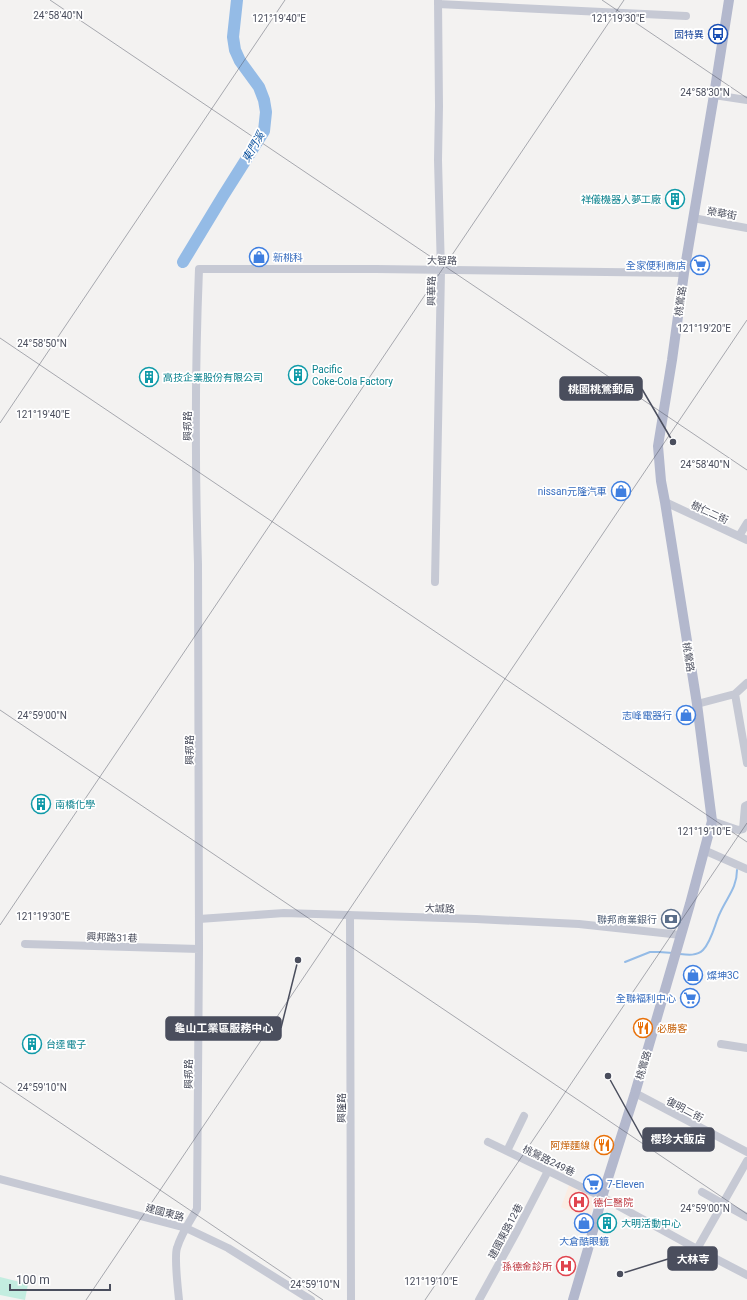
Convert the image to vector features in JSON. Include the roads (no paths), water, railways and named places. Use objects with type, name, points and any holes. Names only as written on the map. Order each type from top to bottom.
[{"type":"main road","name":"桃鶯路","points":[[573,1300],[602,1197],[635,1094],[706,851],[712,821],[697,704],[661,481],[658,446],[684,273],[729,0]]},
{"type":"street","points":[[438,2],[686,16]]},
{"type":"street","name":"興華路","points":[[435,582],[441,270],[438,160],[438,2]]},
{"type":"street","points":[[714,95],[747,100]]},
{"type":"street","name":"榮華街","points":[[693,218],[747,228]]},
{"type":"street","name":"大智路","points":[[199,269],[376,269],[684,273]]},
{"type":"street","name":"興邦路","points":[[179,1300],[177,1288],[177,1249],[186,1228],[197,1209],[199,919],[198,564],[196,505],[199,269]]},
{"type":"street","name":"樹仁二街","points":[[665,502],[747,540]]},
{"type":"street","points":[[739,536],[747,523]]},
{"type":"street","points":[[697,704],[735,694],[747,683]]},
{"type":"street","points":[[735,694],[747,763]]},
{"type":"street","points":[[712,821],[738,830],[743,829],[745,806],[747,805]]},
{"type":"street","points":[[706,851],[747,869]]},
{"type":"street","name":"大誠路","points":[[199,919],[284,914],[350,915],[579,924],[681,935]]},
{"type":"street","name":"興隆路","points":[[350,915],[351,1300]]},
{"type":"street","name":"興邦路31巷","points":[[25,944],[199,949]]},
{"type":"street","points":[[721,1044],[747,1048]]},
{"type":"street","name":"復明二街","points":[[635,1094],[747,1152]]},
{"type":"street","points":[[507,1151],[524,1116]]},
{"type":"street","name":"桃鶯路249巷","points":[[488,1142],[602,1197],[697,1249],[747,1274]]},
{"type":"street","points":[[697,1249],[747,1161]]},
{"type":"street","name":"建國東路12巷","points":[[479,1300],[548,1171]]},
{"type":"street","name":"建國東路","points":[[0,1179],[186,1228],[228,1248],[311,1300]]},
{"type":"street","points":[[702,1192],[747,1217]]},
{"type":"waterway","name":"東門溪","points":[[183,262],[264,131],[266,112],[264,100],[259,87],[240,61],[235,50],[233,37],[237,0]]},
{"type":"waterway","points":[[680,954],[695,954],[701,952],[706,946],[733,887],[737,876],[737,870]]},
{"type":"waterway","points":[[625,962],[650,952],[673,953]]},
{"type":"place","name":"固特異","points":[[718,34]]},
{"type":"place","name":"祥儀機器人夢工廠","points":[[675,199]]},
{"type":"place","name":"新桃科","points":[[259,257]]},
{"type":"place","name":"全家便利商店","points":[[700,265]]},
{"type":"place","name":"Pacific Coke-Cola Factory","points":[[298,375]]},
{"type":"place","name":"高技企業股份有限公司","points":[[149,377]]},
{"type":"place","name":"桃園桃鶯郵局","points":[[673,442]]},
{"type":"place","name":"nissan元隆汽車","points":[[621,491]]},
{"type":"place","name":"志峰電器行","points":[[686,715]]},
{"type":"place","name":"南橋化學","points":[[41,804]]},
{"type":"place","name":"聯邦商業銀行","points":[[671,919]]},
{"type":"place","name":"龜山工業區服務中心","points":[[298,960]]},
{"type":"place","name":"燦坤3C","points":[[693,975]]},
{"type":"place","name":"全聯福利中心","points":[[690,998]]},
{"type":"place","name":"必勝客","points":[[643,1028]]},
{"type":"place","name":"台達電子","points":[[32,1044]]},
{"type":"place","name":"櫻珍大飯店","points":[[608,1076]]},
{"type":"place","name":"阿燁麵線","points":[[604,1145]]},
{"type":"place","name":"7-Eleven","points":[[593,1184]]},
{"type":"place","name":"德仁醫院","points":[[579,1202]]},
{"type":"place","name":"大倉酷眼鏡","points":[[584,1223]]},
{"type":"place","name":"大明活動中心","points":[[607,1223]]},
{"type":"place","name":"孫德金診所","points":[[566,1266]]},
{"type":"place","name":"大林寺","points":[[620,1274]]}]
